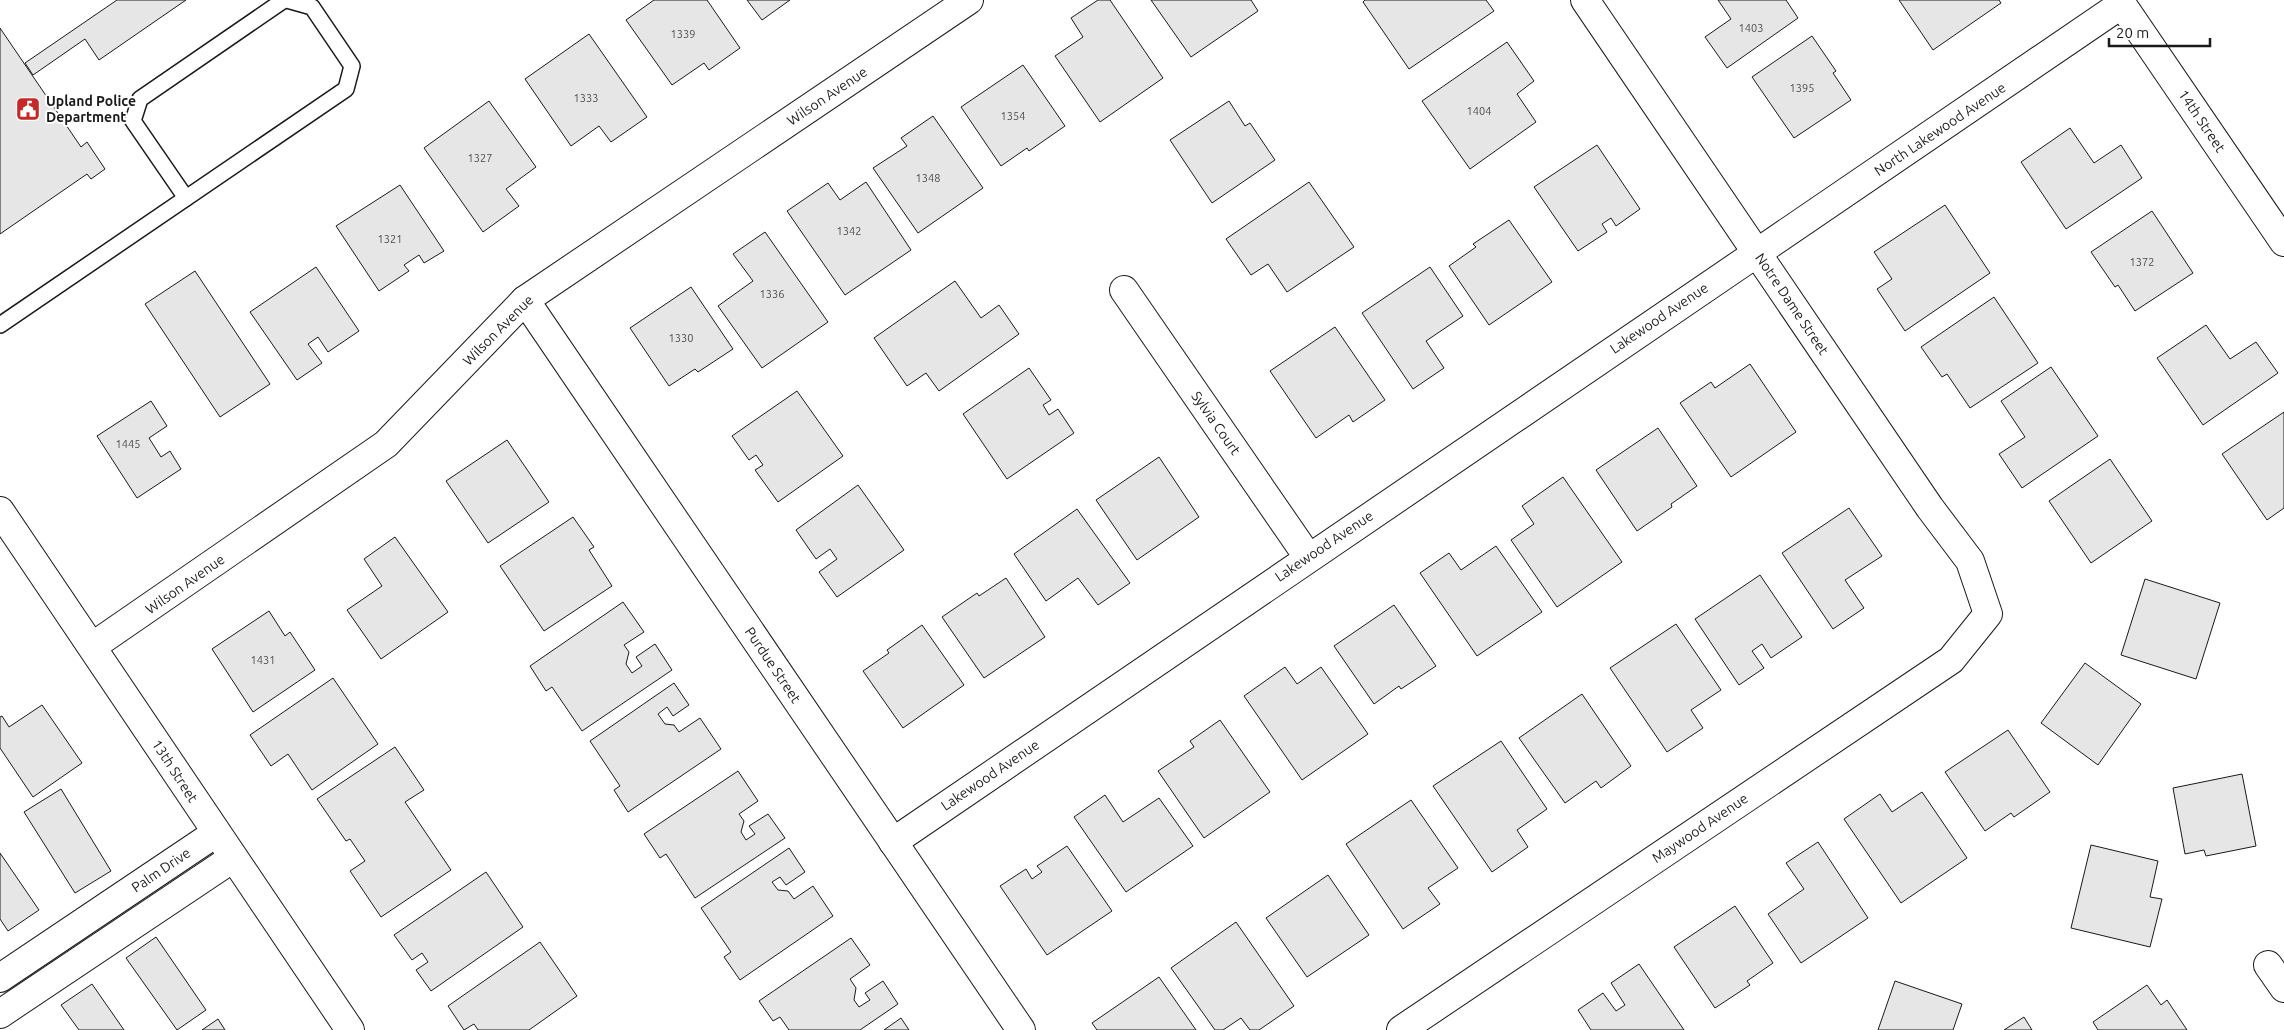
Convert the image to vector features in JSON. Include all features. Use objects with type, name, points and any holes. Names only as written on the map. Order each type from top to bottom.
[{"type":"street","name":"Wilson Avenue","points":[[93,646],[386,444],[525,300],[969,0]]},
{"type":"street","name":"Notre Dame Street","points":[[1585,0],[1930,508],[1970,561],[1988,614]]},
{"type":"street","name":"North Lakewood Avenue","points":[[1756,252],[2121,2]]},
{"type":"street","name":"14th Street","points":[[2121,2],[2284,242]]},
{"type":"street","name":"Lakewood Avenue","points":[[893,842],[1756,252]]},
{"type":"street","name":"Sylvia Court","points":[[1124,290],[1308,557]]},
{"type":"street","name":"Purdue Street","points":[[525,300],[1021,1030]]},
{"type":"street","name":"13th Street","points":[[0,511],[93,646],[216,833],[350,1030]]},
{"type":"street","name":"Maywood Avenue","points":[[1400,1030],[1952,660],[1988,614]]},
{"type":"street","name":"Palm Drive","points":[[0,978],[216,833]]},
{"type":"street","points":[[0,1014],[233,858]]},
{"type":"street","points":[[106,907],[123,931]]},
{"type":"street","points":[[41,950],[59,974]]},
{"type":"street","points":[[2268,965],[2284,988]]},
{"type":"lane","points":[[0,325],[346,90],[352,66],[312,7],[286,0],[140,99],[133,121],[186,198]]},
{"type":"building","points":[[117,0],[186,0],[99,60],[85,39],[33,75],[25,63]]},
{"type":"building","points":[[654,0],[707,0],[740,48],[709,70],[704,63],[672,85],[626,20]]},
{"type":"building","points":[[747,0],[790,0],[762,20]]},
{"type":"building","points":[[1098,0],[1110,0],[1163,78],[1100,122],[1055,56],[1083,37],[1071,18]]},
{"type":"building","points":[[1151,0],[1251,0],[1258,11],[1191,57]]},
{"type":"building","points":[[1365,0],[1486,0],[1494,11],[1409,69],[1363,2]]},
{"type":"building","points":[[1718,0],[1786,0],[1798,18],[1727,68],[1705,37],[1731,19]]},
{"type":"building","points":[[1899,0],[1999,0],[2001,3],[1933,50]]},
{"type":"building","name":"Upland Police Department","points":[[0,28],[81,147],[87,142],[105,169],[91,179],[87,174],[0,234]]},
{"type":"building","points":[[589,34],[647,117],[611,142],[599,126],[571,146],[525,79]]},
{"type":"building","points":[[1812,36],[1836,71],[1833,73],[1851,100],[1794,138],[1752,77]]},
{"type":"building","points":[[1507,42],[1534,81],[1517,94],[1536,122],[1470,169],[1422,101]]},
{"type":"building","points":[[1023,65],[1065,126],[1029,151],[1027,148],[1001,166],[961,107]]},
{"type":"building","points":[[489,101],[536,167],[506,189],[519,206],[483,232],[424,148]]},
{"type":"building","points":[[1229,101],[1245,126],[1250,123],[1275,160],[1212,203],[1170,140]]},
{"type":"building","points":[[933,116],[983,188],[918,233],[873,168],[907,146],[901,138]]},
{"type":"building","points":[[2070,128],[2094,163],[2121,145],[2142,178],[2066,229],[2021,162]]},
{"type":"building","points":[[1597,145],[1640,209],[1616,226],[1611,218],[1602,224],[1607,232],[1578,251],[1534,187]]},
{"type":"building","points":[[866,182],[911,250],[845,295],[787,211],[828,183],[840,200]]},
{"type":"building","points":[[1309,182],[1354,247],[1287,292],[1268,264],[1251,275],[1226,239]]},
{"type":"building","points":[[400,185],[444,251],[424,263],[419,255],[404,265],[409,271],[379,291],[336,226]]},
{"type":"building","points":[[1945,205],[1990,273],[1905,331],[1877,289],[1892,279],[1874,252]]},
{"type":"building","points":[[2152,211],[2193,273],[2135,311],[2118,285],[2115,287],[2091,252]]},
{"type":"building","points":[[1509,220],[1552,282],[1489,325],[1449,266],[1476,247],[1473,244]]},
{"type":"building","points":[[765,232],[828,322],[762,368],[718,306],[753,281],[733,254]]},
{"type":"building","points":[[316,267],[359,331],[328,352],[318,337],[308,344],[322,363],[297,380],[250,312]]},
{"type":"building","points":[[1430,267],[1463,316],[1426,341],[1444,368],[1413,389],[1362,313]]},
{"type":"building","points":[[195,271],[270,384],[220,417],[145,304]]},
{"type":"building","points":[[955,281],[981,318],[999,305],[1019,334],[939,391],[926,373],[907,386],[874,338]]},
{"type":"building","points":[[691,287],[733,349],[698,372],[695,369],[669,386],[630,328]]},
{"type":"building","points":[[1994,297],[2038,363],[1970,408],[1947,374],[1942,377],[1921,347]]},
{"type":"building","points":[[2206,325],[2230,359],[2256,342],[2278,373],[2203,425],[2157,358]]},
{"type":"building","points":[[1335,327],[1385,400],[1353,422],[1349,415],[1316,438],[1270,371]]},
{"type":"building","points":[[1750,364],[1796,432],[1731,477],[1680,403],[1711,382],[1715,388]]},
{"type":"building","points":[[2051,367],[2098,436],[2022,488],[1999,454],[2025,437],[2001,401]]},
{"type":"building","points":[[1029,368],[1051,400],[1043,405],[1049,415],[1058,409],[1074,433],[1007,479],[963,414]]},
{"type":"building","points":[[797,391],[843,456],[778,502],[755,470],[763,465],[756,455],[749,460],[732,436]]},
{"type":"building","points":[[151,401],[167,426],[149,438],[161,457],[170,451],[181,469],[137,498],[97,436]]},
{"type":"building","points":[[2284,412],[2284,508],[2267,520],[2222,454]]},
{"type":"building","points":[[1658,428],[1697,486],[1671,504],[1672,507],[1637,531],[1596,470]]},
{"type":"building","points":[[507,440],[549,502],[488,543],[446,481]]},
{"type":"building","points":[[1159,457],[1199,517],[1137,560],[1096,500]]},
{"type":"building","points":[[2110,459],[2152,521],[2091,563],[2049,501]]},
{"type":"building","points":[[1563,477],[1622,562],[1557,607],[1511,540],[1534,524],[1522,506]]},
{"type":"building","points":[[858,485],[904,550],[837,597],[819,572],[837,559],[830,549],[816,559],[796,530]]},
{"type":"building","points":[[1849,508],[1882,556],[1845,580],[1864,608],[1833,629],[1782,553]]},
{"type":"building","points":[[1077,509],[1130,583],[1098,605],[1078,578],[1046,601],[1014,554]]},
{"type":"building","points":[[573,517],[594,547],[589,550],[612,586],[544,631],[500,566]]},
{"type":"building","points":[[395,537],[448,612],[381,659],[347,610],[382,586],[364,559]]},
{"type":"building","points":[[1496,546],[1542,612],[1477,656],[1420,573],[1449,553],[1461,570]]},
{"type":"building","points":[[1760,575],[1802,637],[1771,658],[1762,644],[1752,651],[1764,668],[1739,685],[1695,619]]},
{"type":"building","points":[[1006,578],[1045,637],[984,678],[942,617],[977,593],[979,596]]},
{"type":"building","points":[[2145,579],[2220,603],[2196,679],[2121,655]]},
{"type":"building","points":[[623,602],[644,632],[624,645],[629,652],[626,664],[632,673],[642,666],[636,657],[655,644],[672,670],[582,731],[552,687],[546,691],[530,666]]},
{"type":"building","points":[[1394,605],[1436,666],[1401,689],[1399,686],[1374,704],[1334,646]]},
{"type":"building","points":[[269,611],[285,636],[290,632],[315,670],[253,712],[212,649]]},
{"type":"building","points":[[1676,624],[1721,690],[1691,710],[1703,728],[1667,752],[1610,668]]},
{"type":"building","points":[[922,625],[964,685],[903,728],[863,671],[889,653],[887,650]]},
{"type":"building","points":[[2085,663],[2141,704],[2098,765],[2041,723]]},
{"type":"building","points":[[1285,667],[1297,684],[1321,667],[1368,734],[1302,780],[1244,696]]},
{"type":"building","points":[[333,678],[378,744],[312,790],[288,754],[271,766],[250,735]]},
{"type":"building","points":[[674,683],[689,705],[673,716],[667,707],[658,714],[665,724],[674,725],[679,732],[700,718],[721,749],[628,812],[614,790],[620,786],[590,741]]},
{"type":"building","points":[[1582,694],[1631,766],[1601,788],[1596,781],[1565,803],[1519,738]]},
{"type":"building","points":[[42,705],[82,763],[33,797],[0,748],[0,717],[2,716],[9,727]]},
{"type":"building","points":[[1220,720],[1270,792],[1204,838],[1158,771],[1194,747],[1190,741]]},
{"type":"building","points":[[2008,730],[2050,792],[2014,817],[2011,813],[1985,831],[1945,772]]},
{"type":"building","points":[[1501,741],[1547,809],[1517,830],[1528,847],[1492,872],[1433,786]]},
{"type":"building","points":[[395,747],[424,790],[405,802],[451,870],[381,917],[350,871],[365,861],[350,839],[346,841],[317,799]]},
{"type":"building","points":[[738,771],[758,801],[739,814],[744,821],[741,832],[746,840],[755,834],[749,826],[768,814],[785,838],[695,898],[666,854],[660,858],[644,834]]},
{"type":"building","points":[[2242,774],[2256,846],[2206,856],[2204,850],[2185,854],[2173,788]]},
{"type":"building","points":[[61,789],[111,871],[75,893],[24,812]]},
{"type":"building","points":[[1922,792],[1967,858],[1901,903],[1844,819],[1880,794],[1892,812]]},
{"type":"building","points":[[1105,795],[1123,822],[1159,798],[1193,846],[1126,892],[1074,817]]},
{"type":"building","points":[[1411,800],[1458,868],[1428,888],[1440,904],[1403,929],[1346,844]]},
{"type":"building","points":[[1818,842],[1868,918],[1801,963],[1768,914],[1804,889],[1786,863]]},
{"type":"building","points":[[2091,845],[2158,861],[2150,897],[2162,899],[2150,947],[2071,928]]},
{"type":"building","points":[[1067,846],[1112,911],[1047,955],[1000,886],[1026,869],[1032,879],[1042,872],[1037,866]]},
{"type":"building","points":[[789,848],[805,872],[786,885],[780,877],[772,882],[778,890],[788,891],[794,899],[813,886],[833,916],[740,980],[724,957],[731,952],[701,908]]},
{"type":"building","points":[[0,853],[39,910],[8,931],[0,919]]},
{"type":"building","points":[[486,872],[523,927],[431,991],[416,970],[428,962],[422,953],[412,960],[394,935]]},
{"type":"building","points":[[1328,875],[1369,935],[1307,977],[1266,918]]},
{"type":"building","points":[[1735,906],[1773,963],[1747,981],[1750,985],[1715,1008],[1674,947]]},
{"type":"building","points":[[1236,922],[1294,1006],[1259,1030],[1250,1030],[1241,1018],[1223,1030],[1215,1030],[1171,968]]},
{"type":"building","points":[[156,937],[206,1010],[177,1030],[126,958]]},
{"type":"building","points":[[851,938],[870,965],[850,979],[856,988],[854,1000],[859,1007],[870,1000],[865,993],[883,981],[898,1004],[860,1030],[789,1030],[780,1017],[773,1021],[759,1001]]},
{"type":"building","points":[[540,942],[577,996],[529,1030],[478,1030],[474,1024],[464,1030],[448,1006]]},
{"type":"building","points":[[1639,964],[1684,1030],[1591,1030],[1578,1010],[1603,993],[1616,1011],[1625,1005],[1611,983]]},
{"type":"building","points":[[1159,977],[1196,1030],[1097,1030],[1092,1023]]},
{"type":"building","points":[[1895,981],[1962,1004],[1953,1030],[1878,1030]]},
{"type":"building","points":[[92,984],[124,1030],[79,1030],[61,1005]]},
{"type":"building","points":[[2147,985],[2161,1005],[2167,1000],[2187,1030],[2098,1030],[2093,1022]]},
{"type":"building","points":[[2024,1017],[2032,1030],[2004,1030]]},
{"type":"building","points":[[901,1018],[909,1030],[884,1030]]},
{"type":"building","points":[[218,1019],[225,1030],[202,1030]]},
{"type":"place","name":"Upland Police Department","points":[[28,109]]}]
